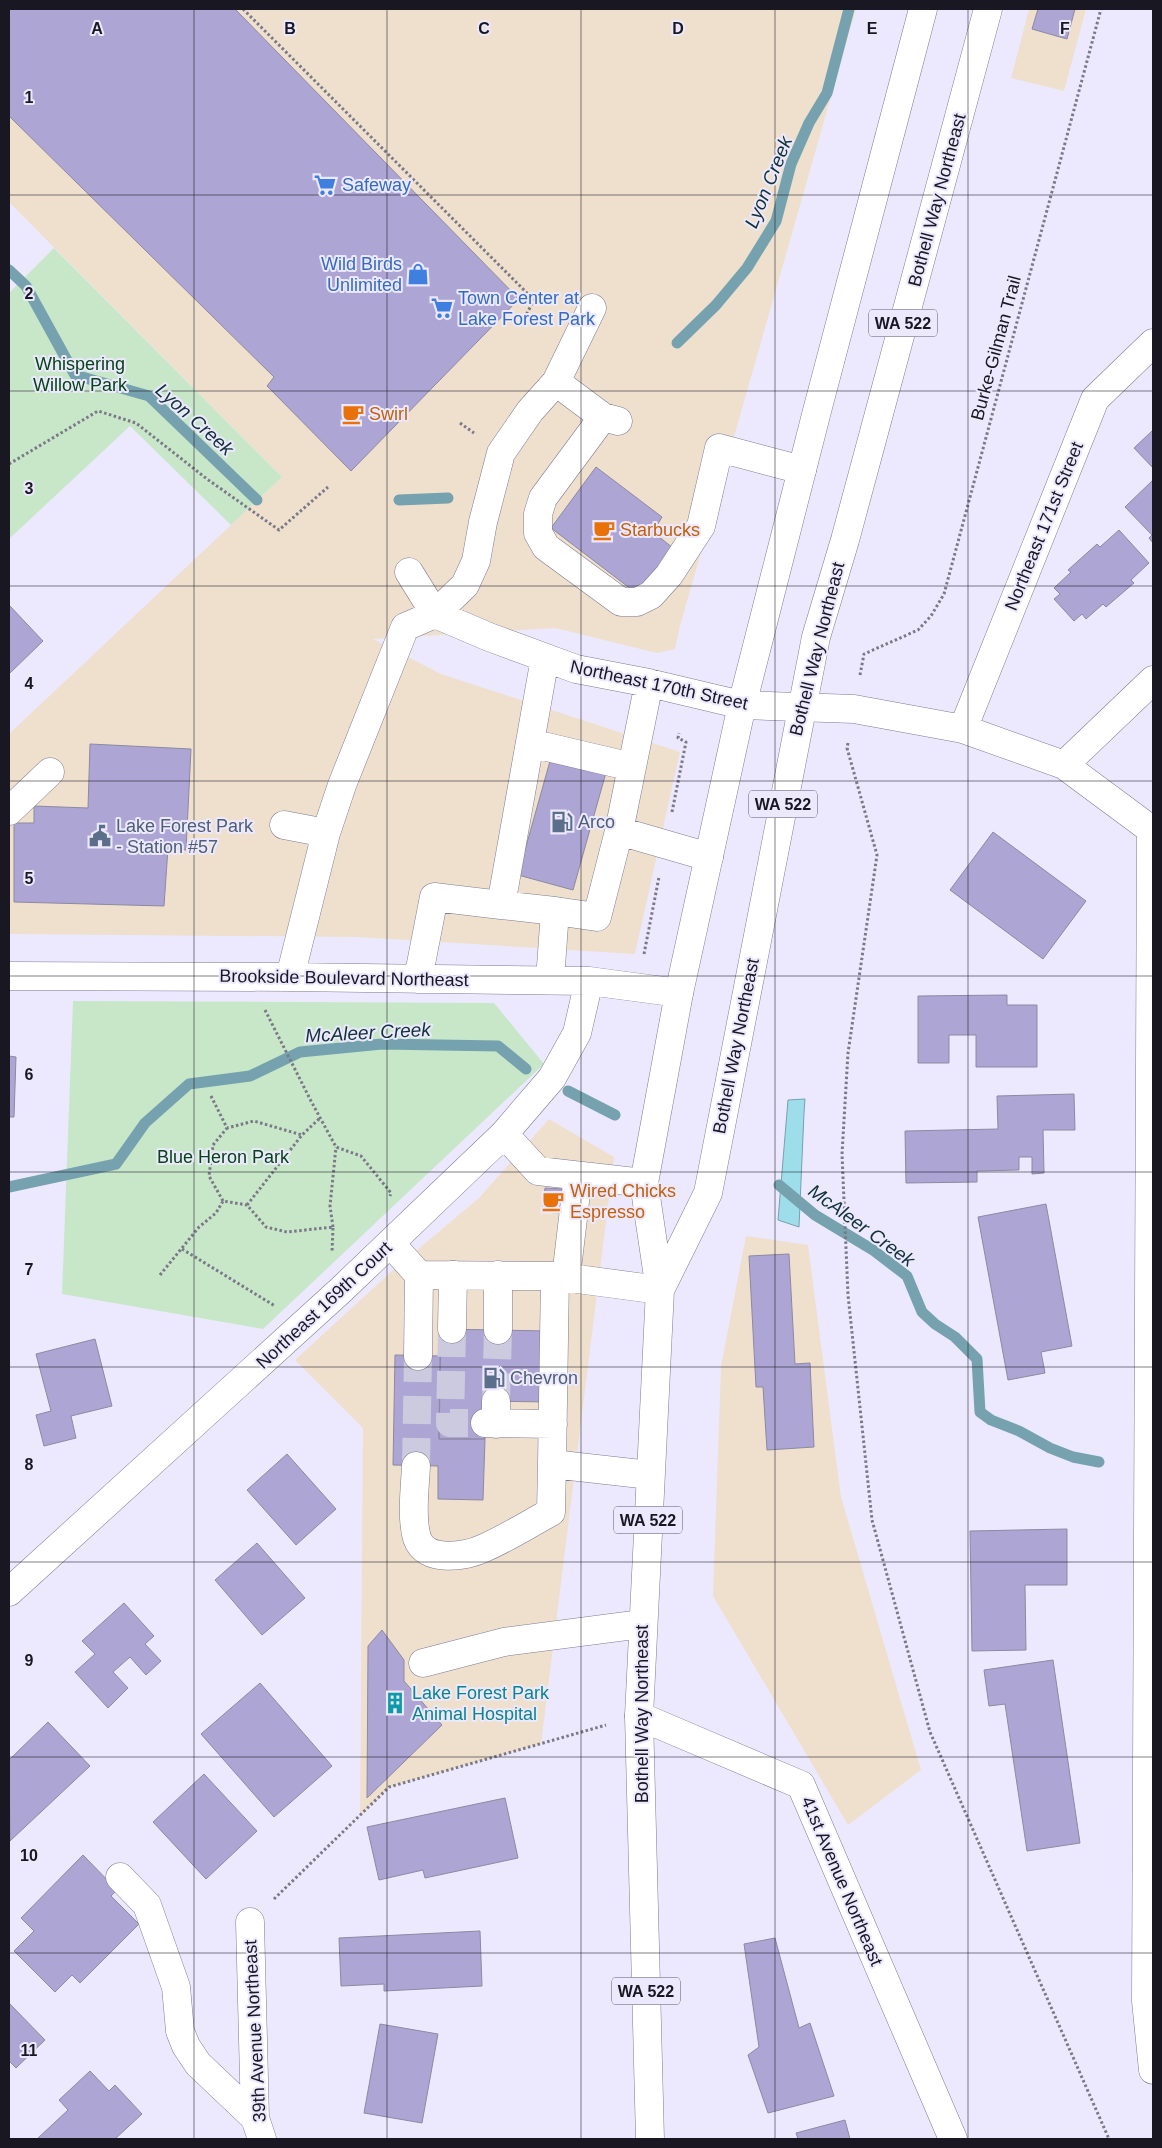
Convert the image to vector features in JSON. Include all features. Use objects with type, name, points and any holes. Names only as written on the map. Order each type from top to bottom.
[{"type":"street","name":"Bothell Way Northeast","points":[[650,2139],[639,1716],[642,1624],[660,1290],[644,1183],[679,993],[742,705],[923,9]]},
{"type":"street","name":"Bothell Way Northeast","points":[[660,1290],[708,1193],[816,637],[845,540],[988,9]]},
{"type":"street","points":[[290,976],[326,833],[342,785],[380,694],[405,627],[436,614],[465,585],[476,561],[482,522],[501,453],[530,411],[556,382],[592,308]]},
{"type":"street","name":"Northeast 171st Street","points":[[963,729],[1094,399],[1153,343]]},
{"type":"street","points":[[556,382],[611,419],[543,498],[538,514],[538,533],[546,547],[621,602],[637,602],[651,595],[669,575],[701,526],[720,448],[802,470]]},
{"type":"street","points":[[409,572],[436,614]]},
{"type":"street","name":"Northeast 170th Street","points":[[436,614],[576,669],[650,683],[742,705],[854,709],[963,729],[1064,765],[1152,831]]},
{"type":"street","points":[[501,905],[545,658]]},
{"type":"street","points":[[1064,765],[1153,680]]},
{"type":"street","points":[[418,979],[434,898],[597,916],[619,831],[650,683]]},
{"type":"street","points":[[530,743],[632,767]]},
{"type":"street","points":[[9,812],[50,772]]},
{"type":"street","points":[[284,825],[326,833]]},
{"type":"street","points":[[619,831],[709,857]]},
{"type":"street","points":[[1152,831],[1146,2001],[1153,2070]]},
{"type":"street","points":[[550,980],[555,911]]},
{"type":"street","name":"Brookside Boulevard Northeast","points":[[9,976],[290,976],[590,981],[679,993]]},
{"type":"street","name":"Northeast 169th Court","points":[[9,1592],[391,1244],[504,1134],[552,1078],[576,1032],[590,981]]},
{"type":"street","points":[[504,1134],[538,1171],[644,1183]]},
{"type":"street","points":[[416,1466],[415,1528],[417,1540],[425,1550],[436,1556],[448,1556],[483,1550],[552,1512],[553,1424],[560,1277],[578,1176]]},
{"type":"street","points":[[391,1244],[419,1275],[418,1356]]},
{"type":"street","points":[[419,1275],[560,1277],[660,1290]]},
{"type":"street","points":[[452,1329],[453,1275]]},
{"type":"street","points":[[498,1275],[498,1330]]},
{"type":"street","points":[[493,1416],[553,1424]]},
{"type":"street","points":[[552,1464],[650,1476]]},
{"type":"street","points":[[423,1663],[504,1642],[642,1624]]},
{"type":"street","name":"41st Avenue Northeast","points":[[639,1716],[801,1785],[953,2139]]},
{"type":"street","points":[[120,1877],[147,1905],[176,1988],[180,2031],[186,2046],[198,2064],[259,2129]]},
{"type":"street","name":"39th Avenue Northeast","points":[[250,1922],[259,2129]]},
{"type":"path","points":[[242,9],[534,300],[526,314]]},
{"type":"path","name":"Burke-Gilman Trail","points":[[864,654],[918,630],[931,616],[944,594],[1101,9]]},
{"type":"path","points":[[9,464],[98,411],[136,423],[214,484],[279,530],[328,488]]},
{"type":"path","points":[[636,957],[644,954],[686,742],[678,738],[679,733]]},
{"type":"path","points":[[847,748],[877,855],[848,1053],[842,1154],[848,1295],[872,1520],[930,1732],[1109,2139]]},
{"type":"path","points":[[264,1006],[336,1147],[330,1206],[332,1260]]},
{"type":"path","points":[[211,1096],[227,1128]]},
{"type":"path","points":[[247,1205],[302,1135],[320,1118]]},
{"type":"path","points":[[223,1201],[209,1176],[213,1145],[227,1128],[254,1121],[302,1135]]},
{"type":"path","points":[[336,1147],[361,1156],[391,1193],[390,1201]]},
{"type":"path","points":[[223,1201],[247,1205],[266,1227],[287,1232],[332,1227]]},
{"type":"path","points":[[160,1275],[199,1227],[216,1213],[223,1201]]},
{"type":"path","points":[[182,1249],[277,1307]]},
{"type":"path","points":[[250,1922],[389,1787],[639,1716]]},
{"type":"shaded area","name":"Town Center at Lake Forest Park","points":[[9,9],[856,9],[675,649],[657,653],[555,628],[373,639],[441,674],[680,752],[635,954],[357,937],[9,934],[9,734],[282,477],[9,202]]},
{"type":"shaded area","points":[[1029,9],[1086,9],[1064,91],[1011,78]]},
{"type":"shaded area","points":[[549,1119],[614,1157],[541,1744],[389,1787],[360,1816],[363,1428],[295,1360],[392,1271],[479,1198]]},
{"type":"shaded area","points":[[746,1236],[808,1245],[841,1497],[921,1770],[848,1825],[713,1596],[721,1366]]},
{"type":"green space","name":"Whispering Willow Park","points":[[54,248],[282,477],[231,525],[130,426],[9,539],[9,293]]},
{"type":"green space","name":"Blue Heron Park","points":[[73,1001],[494,1003],[544,1064],[263,1329],[62,1294]]},
{"type":"water","points":[[805,1099],[799,1227],[778,1220],[788,1100]]},
{"type":"building","points":[[9,9],[235,9],[519,299],[351,471],[267,386],[274,377],[9,116]]},
{"type":"building","points":[[1038,9],[1075,9],[1067,39],[1032,29]]},
{"type":"building","points":[[1153,432],[1153,468],[1134,448]]},
{"type":"building","name":"Starbucks","points":[[596,467],[662,517],[653,532],[673,548],[640,596],[551,528]]},
{"type":"building","points":[[1153,480],[1153,543],[1149,538],[1152,535],[1125,507]]},
{"type":"building","points":[[1119,530],[1149,563],[1131,580],[1134,583],[1106,607],[1103,604],[1086,619],[1082,614],[1074,621],[1054,599],[1060,594],[1054,588],[1071,572],[1068,570],[1097,544],[1100,547]]},
{"type":"building","points":[[9,605],[43,641],[9,674]]},
{"type":"building","name":"Lake Forest Park - Station #57","points":[[90,744],[191,749],[186,850],[168,848],[164,906],[14,902],[14,823],[34,823],[34,806],[88,808]]},
{"type":"building","name":"Arco","points":[[552,754],[607,769],[573,890],[518,875]]},
{"type":"building","points":[[993,832],[1086,901],[1043,959],[950,890]]},
{"type":"building","points":[[1007,995],[1007,1005],[1037,1005],[1037,1067],[976,1067],[976,1035],[949,1035],[949,1063],[918,1063],[918,996]]},
{"type":"building","points":[[9,1056],[16,1057],[14,1117],[9,1117]]},
{"type":"building","points":[[1074,1094],[1075,1130],[1043,1130],[1044,1173],[1032,1174],[1032,1157],[1019,1157],[1019,1170],[977,1171],[977,1182],[906,1183],[905,1131],[998,1129],[997,1096]]},
{"type":"building","name":"Wired Chicks Espresso","points":[[545,1188],[563,1189],[560,1213],[542,1212]]},
{"type":"building","points":[[1046,1204],[1072,1346],[1041,1352],[1045,1373],[1008,1380],[978,1217]]},
{"type":"building","points":[[789,1254],[795,1364],[810,1363],[814,1447],[767,1450],[763,1387],[756,1387],[749,1256]]},
{"type":"building","name":"Chevron","points":[[441,1329],[549,1331],[548,1402],[485,1401],[485,1439],[439,1439]]},
{"type":"building","points":[[95,1339],[112,1406],[71,1416],[76,1438],[44,1446],[36,1415],[51,1411],[36,1354]]},
{"type":"building","points":[[395,1355],[440,1356],[439,1439],[485,1439],[483,1500],[438,1499],[438,1466],[393,1465]]},
{"type":"building","points":[[287,1454],[336,1509],[296,1545],[247,1490]]},
{"type":"building","points":[[1067,1529],[1067,1585],[1025,1585],[1026,1650],[972,1651],[970,1531]]},
{"type":"building","points":[[257,1543],[305,1598],[262,1635],[215,1580]]},
{"type":"building","points":[[124,1603],[154,1636],[145,1644],[161,1661],[146,1675],[130,1657],[113,1672],[128,1688],[108,1708],[75,1672],[95,1654],[82,1641]]},
{"type":"building","name":"Lake Forest Park Animal Hospital","points":[[382,1630],[404,1660],[404,1681],[442,1725],[367,1798],[368,1646]]},
{"type":"building","points":[[1053,1660],[1080,1843],[1027,1851],[1005,1704],[989,1706],[984,1670]]},
{"type":"building","points":[[260,1683],[332,1766],[274,1817],[201,1734]]},
{"type":"building","points":[[48,1722],[90,1766],[10,1841],[9,1760]]},
{"type":"building","points":[[204,1774],[257,1831],[206,1879],[153,1822]]},
{"type":"building","points":[[505,1798],[518,1858],[425,1878],[423,1870],[379,1880],[367,1827]]},
{"type":"building","points":[[83,1855],[117,1890],[111,1896],[139,1924],[80,1983],[72,1975],[55,1992],[14,1951],[34,1931],[21,1918]]},
{"type":"building","points":[[480,1931],[482,1986],[384,1991],[384,1984],[341,1986],[339,1938]]},
{"type":"building","points":[[775,1938],[799,2028],[810,2023],[834,2096],[768,2113],[748,2055],[759,2047],[744,1944]]},
{"type":"building","points":[[9,2003],[45,2040],[16,2068],[9,2061]]},
{"type":"building","points":[[380,2024],[438,2034],[422,2123],[364,2113]]},
{"type":"building","points":[[90,2071],[109,2091],[115,2085],[142,2114],[115,2139],[37,2139],[68,2110],[59,2100]]},
{"type":"building","points":[[845,2120],[850,2139],[798,2139],[796,2133]]},
{"type":"waterway","name":"Lyon Creek","points":[[677,343],[716,305],[747,268],[776,221],[791,164],[809,123],[827,93],[849,9]]},
{"type":"waterway","name":"Lyon Creek","points":[[9,270],[26,286],[75,375],[149,396],[257,500]]},
{"type":"waterway","name":"Lyon Creek","points":[[399,500],[448,498]]},
{"type":"waterway","name":"McAleer Creek","points":[[9,1187],[116,1164],[145,1123],[189,1084],[250,1076],[300,1052],[382,1044],[498,1046],[526,1069]]},
{"type":"waterway","name":"McAleer Creek","points":[[568,1091],[615,1115]]},
{"type":"waterway","name":"McAleer Creek","points":[[779,1185],[815,1215],[873,1250],[907,1276],[922,1312],[935,1324],[955,1337],[977,1359],[980,1412],[991,1420],[1019,1431],[1050,1448],[1073,1457],[1099,1462]]},
{"type":"tunnel","points":[[452,1329],[450,1423],[485,1423]]},
{"type":"tunnel","points":[[496,1401],[498,1330]]},
{"type":"tunnel","points":[[416,1466],[418,1356]]},
{"type":"place","name":"Safeway","points":[[325,185]]},
{"type":"place","name":"Wild Birds Unlimited","points":[[418,274]]},
{"type":"place","name":"Town Center at Lake Forest Park","points":[[442,308]]},
{"type":"place","name":"Swirl","points":[[353,414]]},
{"type":"place","name":"Starbucks","points":[[604,530]]},
{"type":"place","name":"Arco","points":[[562,822]]},
{"type":"place","name":"Lake Forest Park - Station #57","points":[[100,836]]},
{"type":"place","name":"Wired Chicks Espresso","points":[[553,1201]]},
{"type":"place","name":"Chevron","points":[[494,1378]]},
{"type":"place","name":"Lake Forest Park Animal Hospital","points":[[395,1703]]}]
